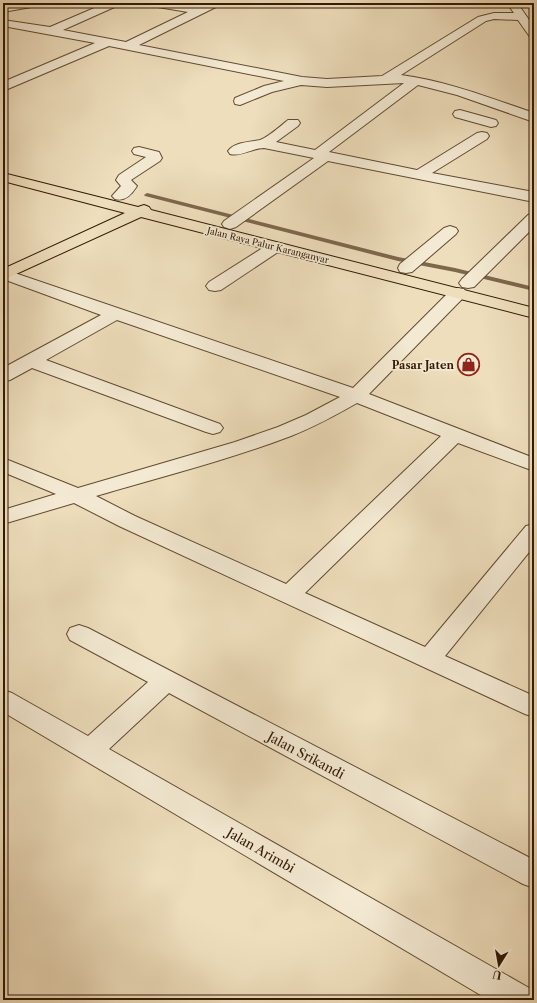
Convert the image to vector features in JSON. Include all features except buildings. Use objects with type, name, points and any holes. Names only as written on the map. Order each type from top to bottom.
[{"type":"main road","name":"Jalan Raya Palur Karanganyar","points":[[3,166],[156,205],[236,220],[407,268]]},
{"type":"main road","name":"Jalan Raya Palur Karanganyar","points":[[3,177],[138,213],[275,246],[407,268],[470,281],[534,299]]},
{"type":"main road","points":[[6,271],[156,205]]},
{"type":"main road","name":"Jalan Raya Palur Karanganyar","points":[[470,281],[534,313]]},
{"type":"street","points":[[5,7],[36,3]]},
{"type":"street","points":[[51,31],[114,3]]},
{"type":"street","points":[[128,46],[216,3]]},
{"type":"street","points":[[512,3],[534,35]]},
{"type":"street","points":[[162,5],[214,18]]},
{"type":"street","points":[[384,81],[482,19],[494,16],[522,16]]},
{"type":"street","points":[[3,23],[302,80],[327,83],[400,79],[434,84],[462,92],[534,118]]},
{"type":"street","points":[[3,87],[108,42]]},
{"type":"street","points":[[240,101],[268,89],[302,80]]},
{"type":"street","points":[[236,220],[322,155],[414,81]]},
{"type":"street","points":[[475,118],[502,107]]},
{"type":"street","points":[[460,114],[491,122]]},
{"type":"street","points":[[264,144],[293,123]]},
{"type":"street","points":[[420,174],[482,136]]},
{"type":"street","points":[[235,151],[254,144],[264,144],[534,197]]},
{"type":"street","points":[[120,196],[130,186],[123,180],[124,178],[155,158],[154,155],[139,151]]},
{"type":"street","points":[[3,517],[266,438],[313,419],[356,396],[534,218]]},
{"type":"street","points":[[407,268],[450,231]]},
{"type":"street","points":[[215,286],[275,246]]},
{"type":"street","points":[[6,271],[116,314],[356,396],[534,465]]},
{"type":"street","points":[[3,376],[116,314]]},
{"type":"street","points":[[30,361],[213,428]]},
{"type":"street","points":[[290,594],[454,435]]},
{"type":"street","points":[[3,464],[76,495],[127,521],[290,594],[534,707]]},
{"type":"street","points":[[429,659],[534,531]]},
{"type":"street","name":"Jalan Srikandi","points":[[79,634],[534,875]]},
{"type":"street","points":[[90,750],[166,681]]},
{"type":"street","name":"Jalan Arimbi","points":[[3,700],[519,1000]]},
{"type":"waterway","points":[[147,195],[398,259],[455,270],[534,289]]},
{"type":"place","name":"Pasar Jaten","points":[[469,365]]}]
